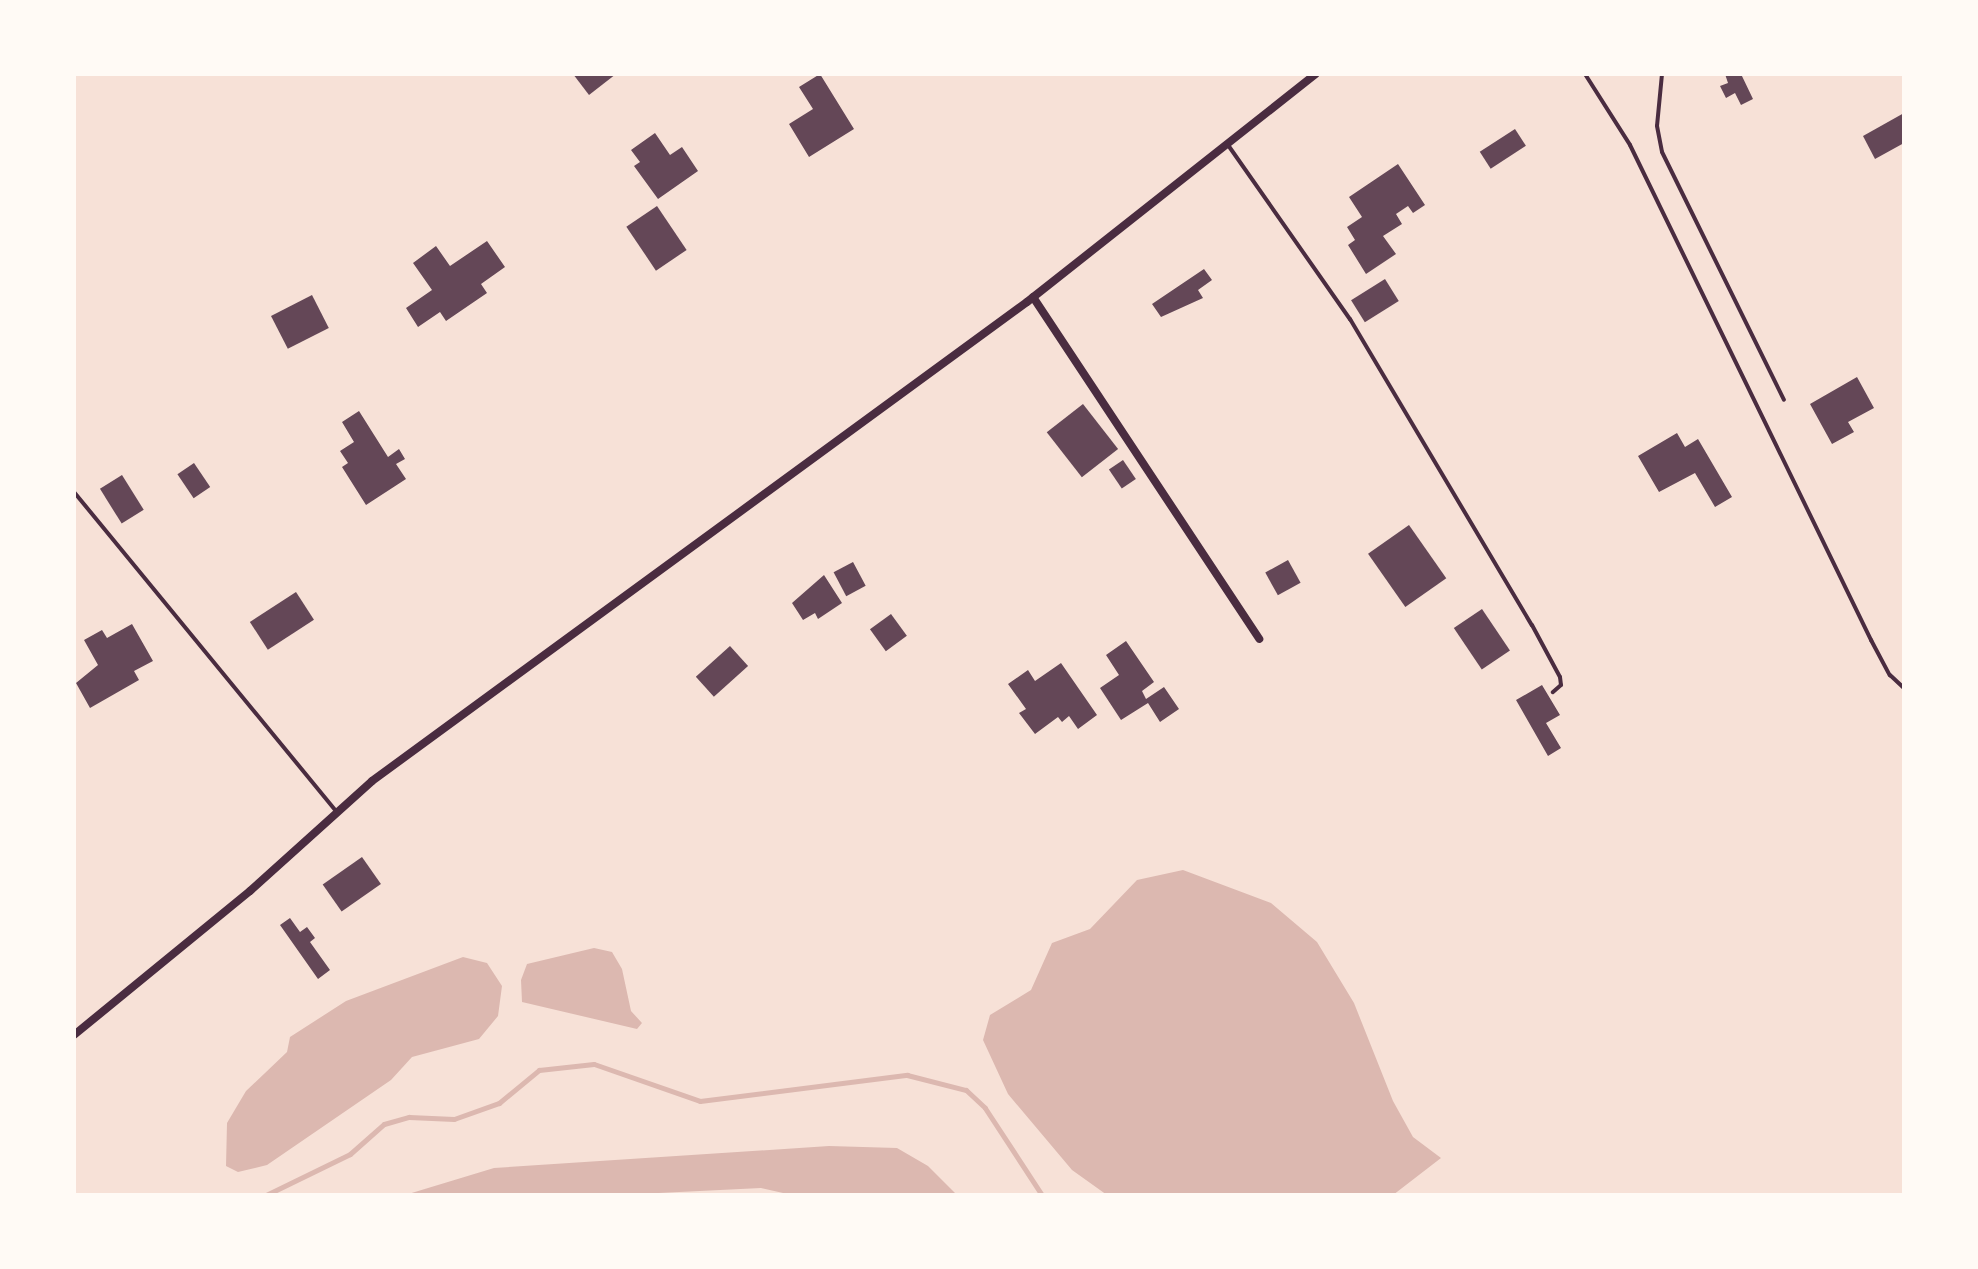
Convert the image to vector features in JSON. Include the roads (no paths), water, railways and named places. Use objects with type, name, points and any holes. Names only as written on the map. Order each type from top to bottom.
[{"type":"street","points":[[74,1035],[372,781],[1033,297],[1316,74]]},
{"type":"street","points":[[1033,297],[1259,639]]},
{"type":"lane","points":[[1585,74],[1630,145],[1871,640],[1890,675],[1904,688]]},
{"type":"lane","points":[[1662,74],[1657,126],[1662,152],[1784,400]]},
{"type":"lane","points":[[1226,143],[1350,319],[1542,643],[1560,677],[1561,685],[1553,692]]},
{"type":"lane","points":[[74,492],[337,812]]},
{"type":"waterway","points":[[266,1195],[350,1154],[384,1124],[409,1117],[454,1119],[499,1103],[539,1070],[594,1064],[700,1101],[907,1075],[966,1090],[985,1108],[1042,1195]]}]
